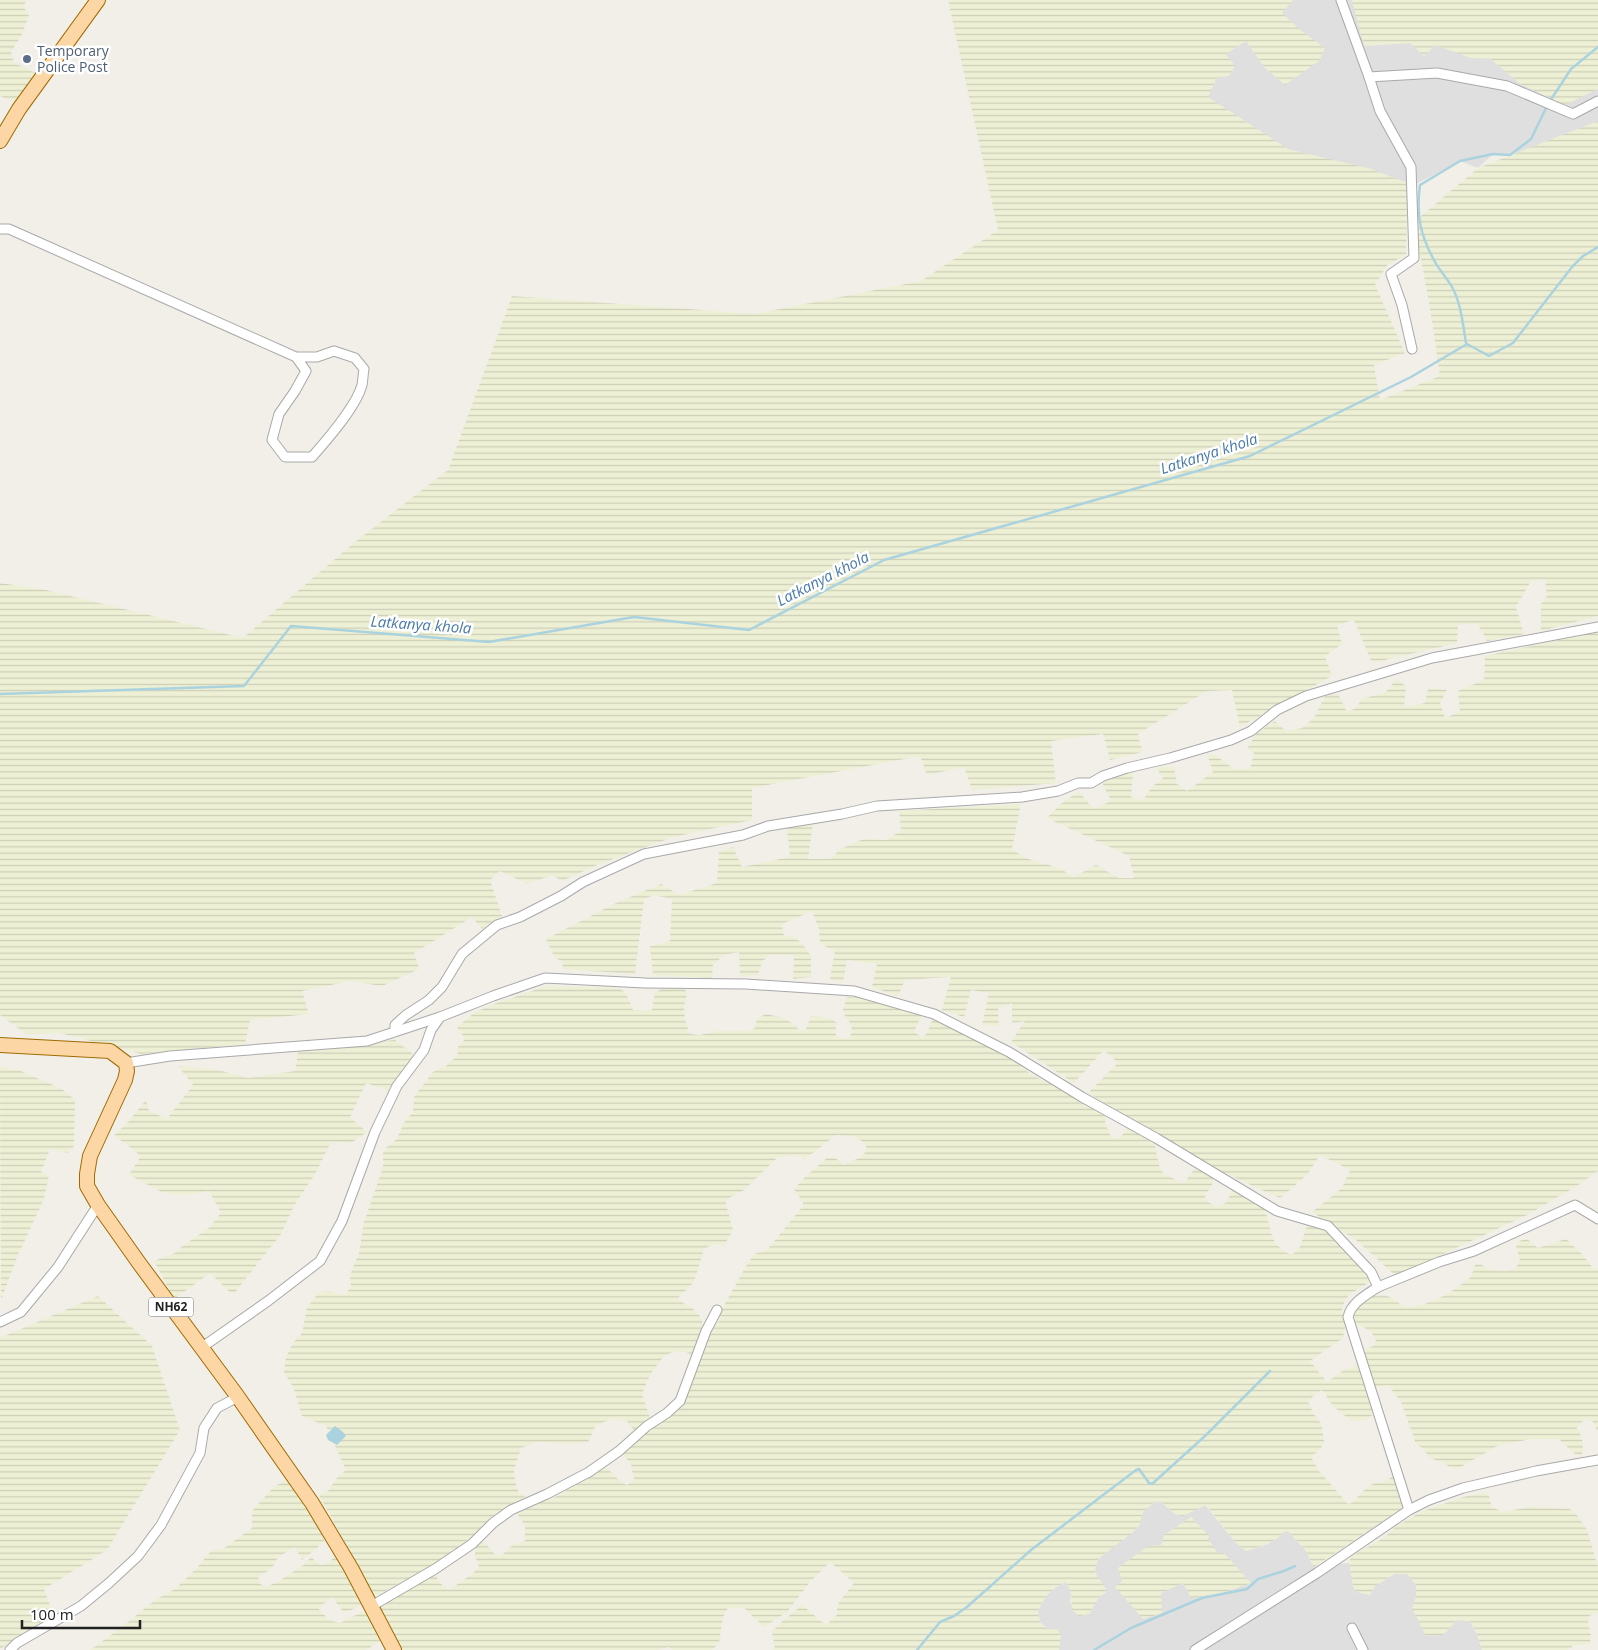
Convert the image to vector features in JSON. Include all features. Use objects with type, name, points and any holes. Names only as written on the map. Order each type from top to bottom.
[{"type":"main road","points":[[0,141],[19,110],[98,0]]},
{"type":"main road","points":[[0,1045],[110,1051],[126,1063]]},
{"type":"main road","name":"NH62","points":[[126,1063],[128,1070],[125,1080],[90,1156],[87,1186],[98,1205],[238,1397],[312,1503],[351,1568],[394,1650]]},
{"type":"street","points":[[1341,0],[1380,112],[1411,167],[1414,258],[1391,274],[1402,304],[1412,349]]},
{"type":"street","points":[[1369,77],[1437,73],[1507,86],[1573,114],[1598,101]]},
{"type":"street","points":[[0,229],[9,229],[296,357],[317,357],[334,351],[355,358],[364,369],[362,385],[353,403],[324,444],[312,457],[285,457],[272,440],[279,414],[306,371],[296,357]]},
{"type":"street","points":[[395,1031],[395,1025],[406,1015],[429,1000],[442,987],[462,954],[497,925],[520,917],[583,882],[644,854],[743,835],[768,826],[842,814],[877,806],[1022,797],[1058,791],[1078,783],[1091,783],[1103,776],[1127,768],[1170,758],[1231,740],[1251,731],[1277,710],[1306,696],[1322,691],[1432,658],[1598,627]]},
{"type":"street","points":[[126,1063],[170,1056],[367,1041],[440,1017],[492,996],[545,978],[645,983],[746,984],[854,991],[934,1014],[1009,1052],[1082,1097],[1156,1138],[1278,1211],[1328,1226],[1371,1272],[1378,1287]]},
{"type":"street","points":[[201,1348],[268,1301],[320,1261],[342,1221],[375,1132],[397,1086],[424,1050],[431,1030],[440,1017]]},
{"type":"street","points":[[0,1322],[21,1312],[58,1267],[98,1205]]},
{"type":"street","points":[[1409,1510],[1348,1316],[1350,1309],[1365,1295],[1378,1287],[1439,1262],[1474,1251],[1575,1205],[1598,1219]]},
{"type":"street","points":[[370,1607],[435,1569],[472,1544],[493,1523],[511,1510],[589,1472],[619,1451],[647,1426],[668,1413],[680,1401],[706,1331],[717,1310]]},
{"type":"street","points":[[10,1650],[17,1643],[81,1606],[138,1556],[161,1525],[200,1452],[204,1428],[217,1408],[238,1397]]},
{"type":"street","points":[[1196,1650],[1318,1573],[1409,1510],[1429,1500],[1463,1488],[1545,1469],[1598,1460]]},
{"type":"street","points":[[1352,1628],[1363,1650]]},
{"type":"shaded area","points":[[1125,0],[1438,0],[1598,45],[1598,127],[1510,155],[1493,154],[1478,168],[1460,161],[1401,192],[1190,124]]},
{"type":"shaded area","points":[[1156,1501],[1161,1502],[1176,1515],[1182,1516],[1205,1505],[1236,1543],[1246,1551],[1268,1544],[1279,1537],[1284,1531],[1288,1531],[1306,1551],[1313,1566],[1349,1563],[1354,1589],[1375,1586],[1394,1574],[1407,1573],[1416,1584],[1416,1597],[1443,1635],[1457,1620],[1470,1621],[1482,1650],[1059,1650],[1053,1630],[1049,1630],[1040,1622],[1038,1611],[1040,1606],[1048,1594],[1065,1582],[1071,1593],[1070,1603],[1089,1614],[1099,1597],[1095,1569],[1098,1559],[1139,1526],[1142,1512]]},
{"type":"green space","points":[[0,0],[27,0],[23,6],[29,16],[21,36],[11,52],[14,63],[36,73],[24,94],[15,102],[0,96]]},
{"type":"green space","points":[[948,0],[1293,0],[1282,13],[1300,30],[1325,48],[1319,61],[1285,85],[1264,67],[1246,41],[1226,54],[1235,66],[1229,76],[1217,77],[1208,97],[1288,149],[1371,169],[1408,183],[1406,255],[1388,264],[1375,285],[1405,353],[1374,365],[1380,400],[1440,376],[1414,222],[1478,168],[1598,121],[1598,616],[1541,631],[1541,604],[1547,596],[1545,579],[1531,581],[1516,607],[1524,634],[1487,641],[1477,623],[1458,625],[1457,643],[1372,663],[1354,620],[1337,625],[1342,644],[1325,656],[1332,676],[1240,727],[1232,690],[1207,691],[1138,734],[1142,752],[1110,760],[1103,734],[1051,741],[1056,783],[972,790],[964,767],[927,775],[920,756],[752,788],[752,820],[673,837],[597,865],[562,881],[552,875],[527,884],[500,871],[490,880],[502,916],[482,929],[472,917],[414,953],[419,969],[382,986],[350,981],[302,991],[309,1014],[250,1020],[245,1044],[141,1054],[60,1033],[26,1034],[0,1015],[0,583],[46,590],[243,638],[355,542],[448,470],[512,296],[755,314],[921,281],[998,230]]},
{"type":"green space","points":[[1352,0],[1598,0],[1598,89],[1565,105],[1520,84],[1491,59],[1471,58],[1435,45],[1424,56],[1410,43],[1364,46]]},
{"type":"green space","points":[[1598,630],[1598,1171],[1580,1184],[1527,1215],[1396,1276],[1356,1240],[1312,1212],[1342,1188],[1350,1170],[1320,1155],[1307,1175],[1280,1198],[1216,1169],[1088,1093],[1118,1063],[1104,1050],[1074,1083],[1011,1042],[1025,1021],[1012,1023],[1012,1003],[998,1008],[999,1026],[982,1025],[989,993],[971,990],[964,1017],[942,1010],[951,977],[905,980],[898,996],[872,987],[877,964],[847,960],[843,982],[830,979],[835,951],[820,944],[819,929],[812,911],[782,924],[784,936],[794,937],[802,943],[811,956],[811,977],[793,979],[794,955],[769,955],[762,962],[758,975],[740,976],[739,952],[724,955],[713,965],[712,978],[653,975],[650,946],[670,941],[672,899],[654,895],[644,899],[635,974],[563,969],[562,961],[555,958],[546,939],[614,904],[661,884],[679,895],[717,883],[719,852],[733,847],[742,867],[790,857],[787,828],[813,823],[808,859],[831,859],[840,849],[864,839],[886,840],[901,831],[899,811],[1021,804],[1012,849],[1025,858],[1059,868],[1074,877],[1096,865],[1119,878],[1134,878],[1129,856],[1047,818],[1061,804],[1079,791],[1093,809],[1111,801],[1102,782],[1113,775],[1133,772],[1131,797],[1143,800],[1152,787],[1163,778],[1156,767],[1174,767],[1177,784],[1187,791],[1213,772],[1207,754],[1215,755],[1234,769],[1250,769],[1254,753],[1247,749],[1256,734],[1275,721],[1286,731],[1302,728],[1314,718],[1325,696],[1338,694],[1347,712],[1356,708],[1362,699],[1386,692],[1396,679],[1406,686],[1404,707],[1425,703],[1428,688],[1447,690],[1440,703],[1445,718],[1460,712],[1458,691],[1484,680],[1485,656]]},
{"type":"green space","points":[[546,986],[619,988],[626,993],[633,1010],[648,1011],[652,1010],[655,993],[663,988],[683,987],[687,995],[684,1006],[685,1020],[690,1034],[699,1035],[714,1031],[750,1031],[755,1028],[757,1019],[766,1014],[784,1018],[799,1030],[805,1031],[811,1016],[831,1019],[837,1023],[835,1033],[838,1037],[847,1039],[850,1038],[852,1025],[845,1017],[843,1009],[847,997],[861,997],[922,1014],[914,1032],[922,1037],[928,1031],[933,1016],[1008,1056],[1032,1075],[1061,1089],[1106,1117],[1105,1123],[1110,1135],[1115,1138],[1120,1138],[1129,1126],[1151,1140],[1156,1148],[1160,1169],[1165,1175],[1180,1183],[1185,1182],[1195,1168],[1204,1170],[1213,1177],[1213,1183],[1205,1199],[1208,1202],[1217,1207],[1220,1206],[1227,1202],[1233,1188],[1265,1209],[1275,1243],[1285,1252],[1292,1255],[1300,1247],[1308,1223],[1325,1229],[1355,1258],[1371,1279],[1368,1283],[1350,1294],[1344,1302],[1342,1310],[1345,1327],[1343,1338],[1310,1361],[1327,1382],[1344,1370],[1357,1366],[1374,1413],[1368,1419],[1350,1420],[1333,1406],[1321,1390],[1308,1401],[1313,1413],[1321,1423],[1324,1441],[1321,1449],[1311,1457],[1319,1471],[1348,1504],[1353,1502],[1374,1483],[1386,1481],[1393,1476],[1404,1507],[1313,1566],[1306,1551],[1288,1531],[1268,1544],[1246,1551],[1236,1543],[1206,1505],[1183,1516],[1176,1515],[1161,1502],[1156,1501],[1143,1512],[1139,1526],[1133,1532],[1098,1559],[1095,1569],[1096,1574],[1106,1589],[1106,1593],[1099,1597],[1089,1614],[1079,1616],[1072,1610],[1071,1593],[1065,1582],[1048,1594],[1040,1606],[1038,1611],[1040,1622],[1049,1630],[1056,1628],[1061,1635],[1059,1650],[772,1650],[775,1648],[772,1632],[802,1605],[826,1625],[838,1614],[839,1602],[854,1583],[830,1562],[810,1582],[787,1612],[764,1627],[743,1607],[728,1608],[723,1617],[719,1643],[712,1650],[673,1650],[668,1647],[659,1650],[402,1650],[379,1605],[428,1576],[435,1575],[442,1585],[449,1590],[479,1567],[475,1556],[475,1547],[482,1542],[496,1556],[502,1555],[513,1545],[525,1541],[525,1526],[517,1513],[559,1495],[601,1469],[606,1467],[620,1481],[627,1485],[634,1480],[631,1464],[622,1453],[652,1426],[675,1412],[685,1399],[713,1328],[719,1321],[722,1309],[749,1261],[756,1253],[766,1251],[803,1206],[803,1202],[794,1189],[827,1158],[834,1157],[844,1165],[861,1157],[867,1150],[865,1143],[855,1137],[836,1135],[805,1159],[794,1155],[778,1157],[744,1190],[725,1200],[733,1230],[724,1246],[714,1244],[704,1249],[694,1282],[677,1299],[700,1316],[703,1324],[699,1339],[691,1355],[686,1352],[675,1351],[664,1356],[651,1373],[642,1394],[650,1418],[634,1431],[627,1421],[612,1419],[596,1425],[588,1442],[573,1444],[536,1442],[521,1448],[514,1470],[515,1480],[519,1494],[526,1496],[491,1517],[478,1532],[438,1562],[378,1595],[372,1592],[319,1495],[328,1491],[336,1479],[346,1470],[326,1426],[302,1416],[294,1389],[284,1372],[286,1357],[293,1343],[302,1333],[307,1308],[319,1292],[328,1291],[345,1295],[351,1287],[350,1275],[359,1253],[364,1222],[383,1167],[383,1153],[396,1140],[406,1119],[413,1113],[414,1097],[433,1072],[445,1067],[457,1056],[458,1047],[465,1039],[457,1027],[474,1013]]},
{"type":"green space","points":[[395,1040],[414,1055],[390,1091],[366,1083],[350,1117],[367,1132],[351,1143],[331,1142],[315,1174],[295,1204],[281,1234],[233,1295],[210,1273],[174,1299],[154,1261],[175,1253],[209,1228],[221,1213],[209,1191],[186,1195],[164,1193],[129,1175],[141,1156],[114,1135],[129,1121],[146,1100],[149,1111],[167,1119],[193,1085],[178,1066],[214,1069],[248,1078],[295,1071],[298,1052]]},
{"type":"green space","points":[[0,1067],[21,1071],[62,1089],[75,1100],[74,1146],[68,1153],[50,1149],[41,1172],[49,1175],[44,1199],[18,1255],[1,1300]]},
{"type":"green space","points":[[1527,1239],[1538,1248],[1566,1239],[1582,1254],[1592,1267],[1598,1269],[1598,1434],[1594,1423],[1585,1419],[1576,1428],[1579,1430],[1582,1439],[1582,1455],[1576,1455],[1559,1439],[1531,1439],[1499,1445],[1459,1468],[1453,1469],[1442,1462],[1430,1458],[1416,1444],[1401,1402],[1388,1385],[1373,1388],[1362,1351],[1373,1346],[1376,1340],[1371,1332],[1353,1321],[1354,1311],[1360,1304],[1374,1296],[1384,1295],[1403,1306],[1422,1305],[1444,1296],[1458,1287],[1471,1277],[1475,1265],[1480,1264],[1488,1269],[1505,1271],[1515,1269],[1520,1261],[1516,1246],[1519,1241]]},
{"type":"green space","points":[[98,1296],[152,1346],[180,1430],[107,1550],[44,1589],[55,1619],[0,1649],[0,1338]]},
{"type":"green space","points":[[289,1477],[327,1537],[302,1560],[295,1547],[278,1557],[268,1571],[258,1576],[260,1584],[266,1587],[277,1582],[305,1564],[311,1557],[320,1565],[329,1563],[338,1552],[363,1602],[360,1606],[344,1613],[333,1598],[318,1608],[329,1620],[340,1623],[364,1611],[371,1616],[373,1627],[377,1630],[380,1641],[366,1650],[90,1650],[155,1600],[175,1589],[211,1551],[224,1548],[252,1528],[252,1511],[272,1489]]},
{"type":"green space","points":[[1488,1492],[1492,1507],[1503,1512],[1530,1507],[1570,1509],[1578,1516],[1587,1530],[1598,1567],[1598,1612],[1589,1616],[1590,1643],[1574,1645],[1568,1650],[1482,1650],[1470,1621],[1457,1620],[1443,1635],[1426,1636],[1412,1608],[1416,1597],[1416,1584],[1407,1574],[1394,1574],[1375,1586],[1370,1595],[1357,1592],[1354,1589],[1349,1563],[1351,1556],[1384,1538],[1396,1526],[1423,1511],[1463,1497]]},
{"type":"green space","points":[[1191,1517],[1209,1536],[1208,1539],[1217,1552],[1225,1554],[1251,1583],[1222,1593],[1191,1598],[1183,1583],[1161,1593],[1162,1613],[1143,1619],[1115,1587],[1122,1581],[1118,1568],[1148,1546],[1161,1545],[1164,1535]]},
{"type":"water","points":[[335,1426],[346,1436],[337,1445],[328,1440],[326,1435]]},
{"type":"waterway","points":[[1550,101],[1571,69],[1598,47]]},
{"type":"waterway","points":[[1466,343],[1458,300],[1435,262],[1420,225],[1420,185],[1460,161],[1493,154],[1510,155],[1531,139],[1547,106]]},
{"type":"waterway","name":"Latkanya khola","points":[[0,694],[244,686],[291,626],[489,642],[634,617],[749,630],[884,560],[1250,456],[1411,377],[1467,344],[1489,356],[1513,343],[1572,267],[1583,256],[1598,247]]},
{"type":"waterway","points":[[917,1650],[940,1622],[954,1616],[967,1607],[1031,1550],[1136,1470],[1139,1469],[1149,1483],[1152,1484],[1205,1436],[1270,1371]]},
{"type":"waterway","points":[[1094,1650],[1131,1628],[1202,1598],[1247,1589],[1258,1579],[1295,1566]]},
{"type":"place","name":"Temporary Police Post","points":[[27,59]]}]
